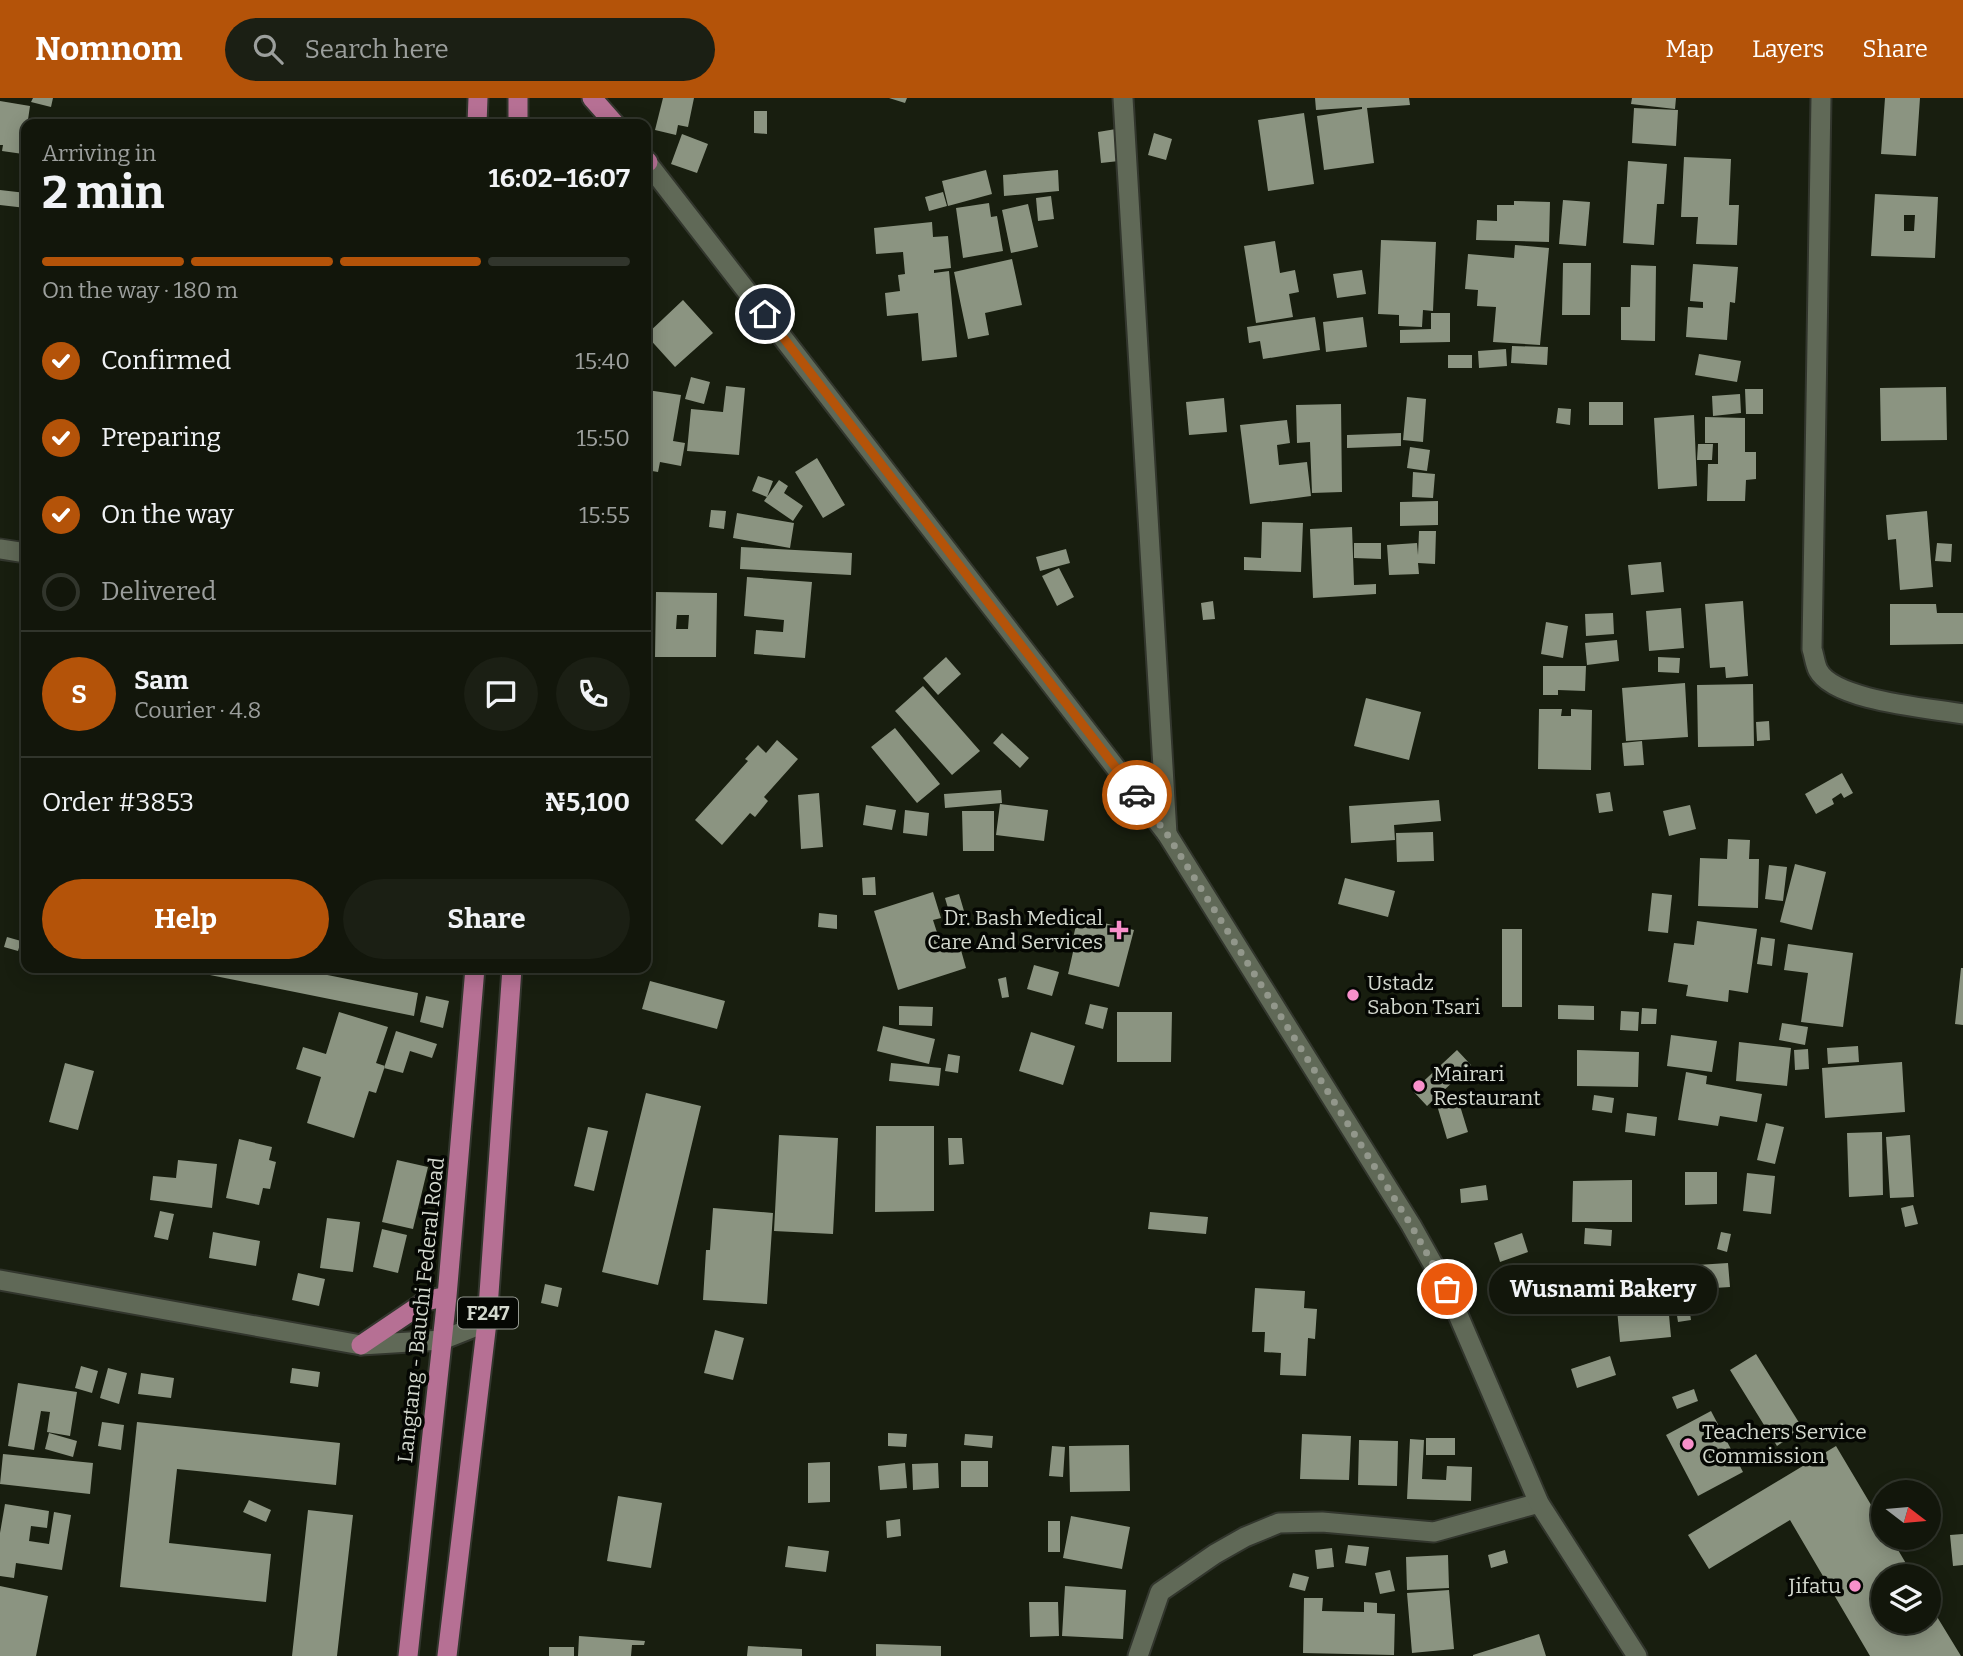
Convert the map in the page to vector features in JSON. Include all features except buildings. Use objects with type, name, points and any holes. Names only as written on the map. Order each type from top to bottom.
[{"type":"main road","points":[[477,119],[478,98]]},
{"type":"main road","points":[[518,98],[518,119]]},
{"type":"main road","points":[[592,98],[611,119]]},
{"type":"main road","name":"Langtang - Bauchi Federal Road","points":[[408,1656],[447,1296],[475,973]]},
{"type":"main road","name":"F247","points":[[447,1656],[487,1322],[512,973]]},
{"type":"main road","points":[[361,1345],[426,1301],[447,1296]]},
{"type":"street","points":[[1123,98],[1167,834]]},
{"type":"street","points":[[1821,98],[1812,649],[1818,671],[1833,686],[1852,694],[1963,714]]},
{"type":"street","points":[[651,167],[1167,834],[1411,1225],[1441,1278],[1539,1503],[1637,1656]]},
{"type":"street","points":[[0,550],[21,552]]},
{"type":"street","points":[[0,1280],[361,1345],[442,1340],[487,1322]]},
{"type":"street","points":[[1138,1656],[1160,1592],[1225,1548],[1279,1523],[1322,1522],[1434,1532],[1539,1503]]},
{"type":"way so far","points":[[1137,795],[1167,834],[1411,1225],[1447,1289]]},
{"type":"place","name":"Dr. Bash Medical Care And Services","points":[[1119,930]]},
{"type":"place","name":"Ustadz Sabon Tsari","points":[[1353,995]]},
{"type":"place","name":"Mairari Restaurant","points":[[1419,1086]]},
{"type":"place","name":"Wusnami Bakery","points":[[1447,1289]]},
{"type":"place","name":"Teachers Service Commission","points":[[1688,1444]]},
{"type":"place","name":"Jifatu","points":[[1855,1586]]},
{"type":"route","points":[[765,314],[1137,795]]}]
